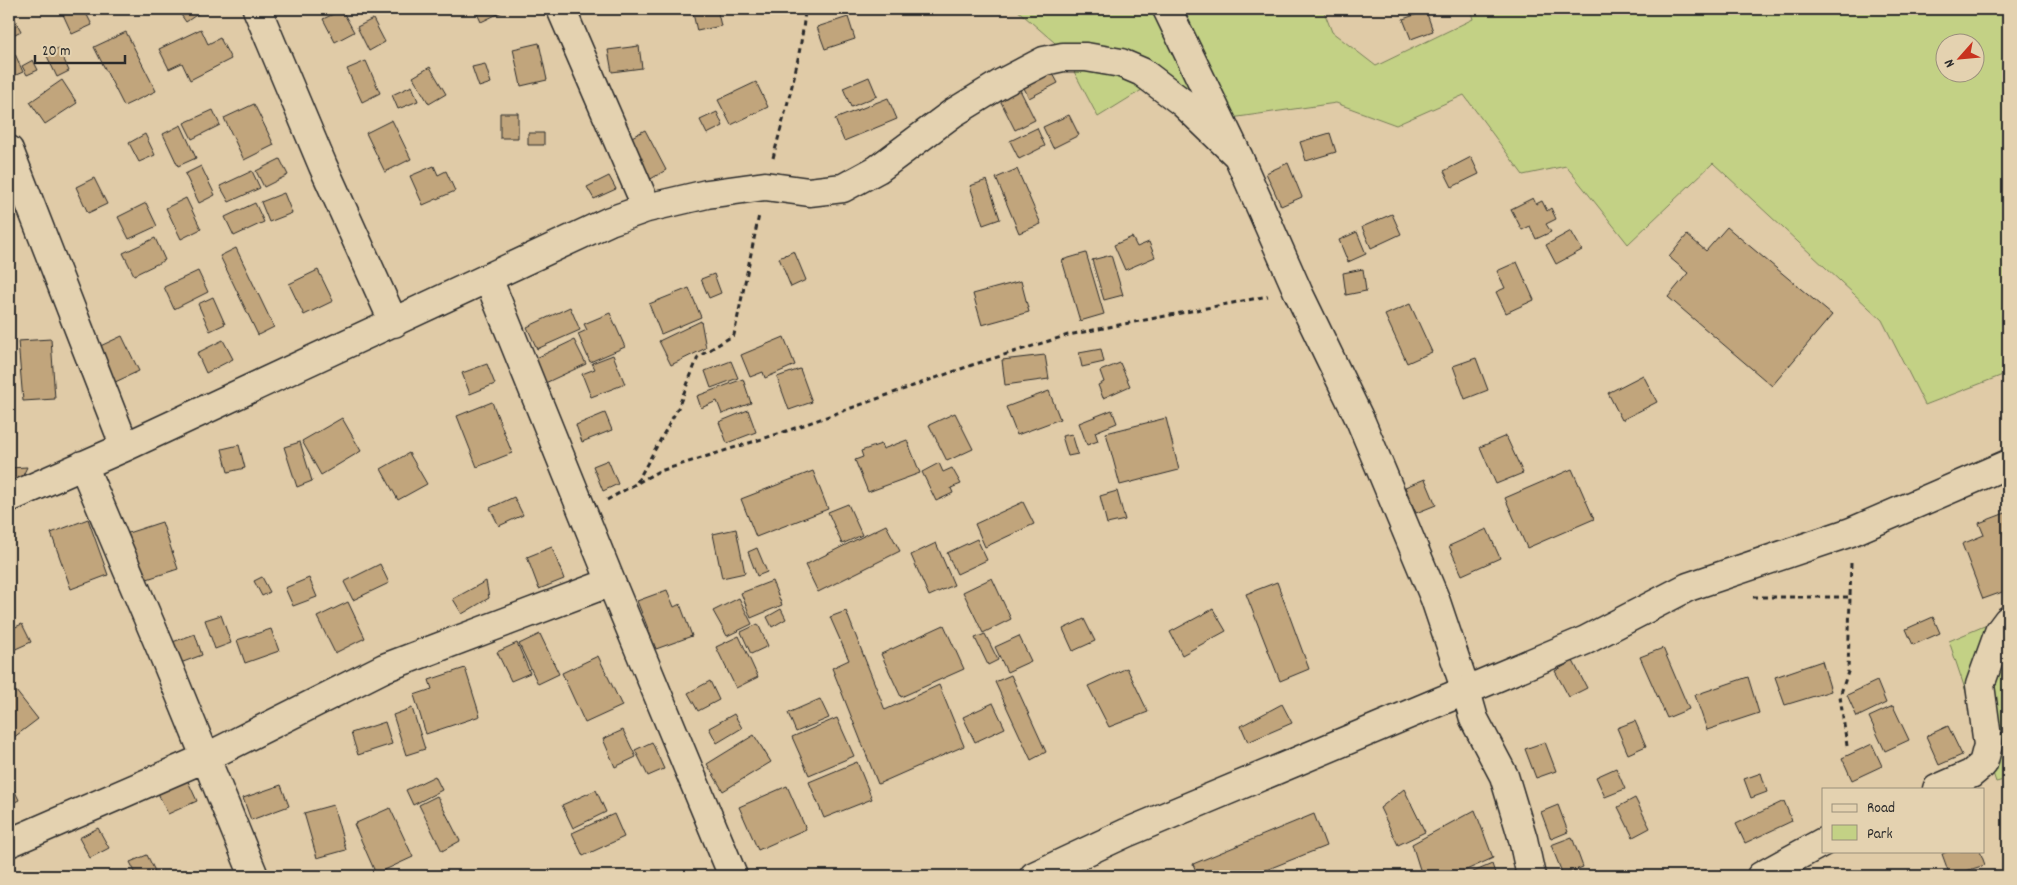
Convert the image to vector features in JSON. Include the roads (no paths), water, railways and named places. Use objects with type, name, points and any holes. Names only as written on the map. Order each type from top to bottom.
[{"type":"street","points":[[257,9],[394,323]]},
{"type":"street","points":[[561,9],[647,208]]},
{"type":"street","points":[[1168,9],[1238,156],[1298,292],[1365,431],[1435,599],[1474,719],[1504,776],[1523,839],[1531,876]]},
{"type":"street","points":[[9,498],[125,447],[610,221],[647,208],[706,194],[765,186],[809,192],[843,188],[878,169],[953,113],[1002,83],[1044,61],[1062,57],[1086,58],[1121,63],[1142,72],[1183,102],[1238,156]]},
{"type":"street","points":[[9,150],[125,447]]},
{"type":"street","points":[[488,278],[733,876]]},
{"type":"street","points":[[1034,876],[1126,833],[1586,640],[1688,587],[1851,532],[2008,464]]},
{"type":"street","points":[[82,465],[166,661],[254,876]]},
{"type":"street","points":[[9,843],[205,758],[384,668],[611,582]]},
{"type":"street","points":[[1939,788],[1971,774],[1983,764],[1988,745],[1980,685],[1999,632],[2008,620]]},
{"type":"street","points":[[1761,876],[1822,843]]}]
